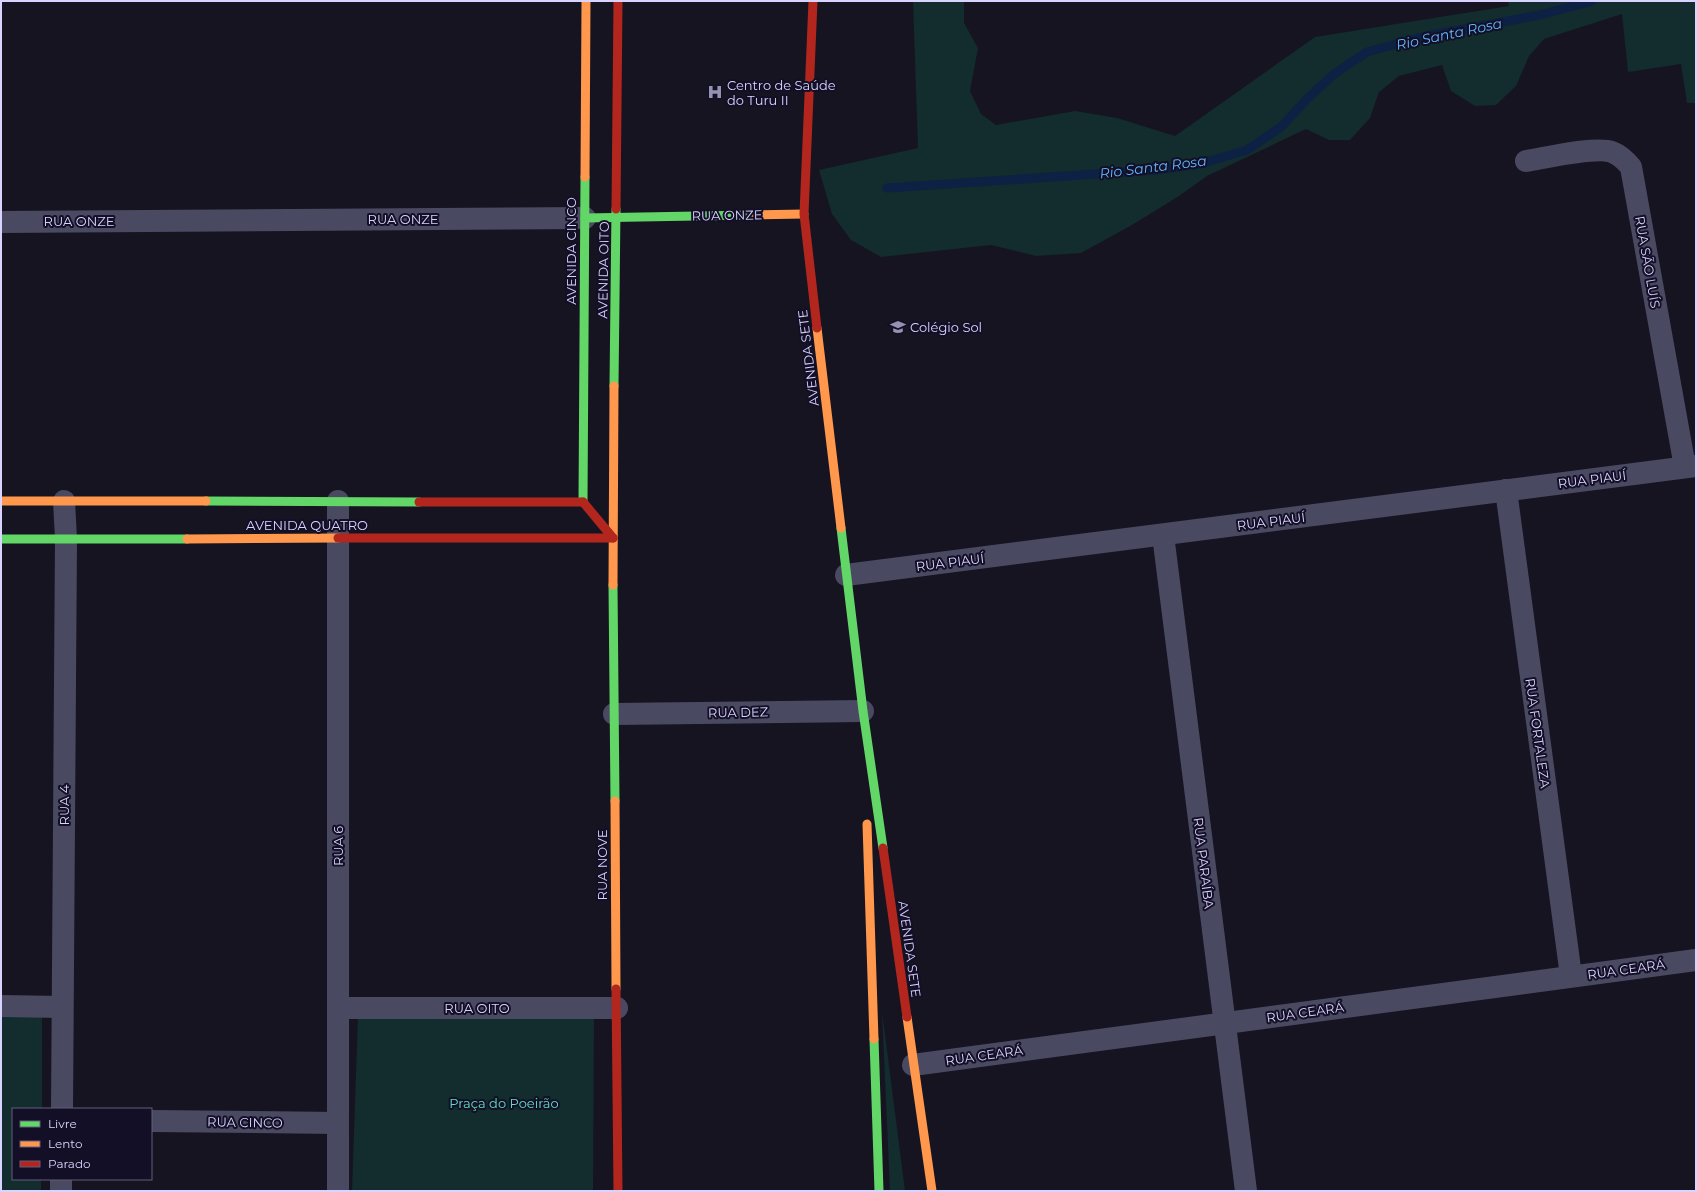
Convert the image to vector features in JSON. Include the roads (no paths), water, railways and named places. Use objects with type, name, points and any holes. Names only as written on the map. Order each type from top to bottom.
[{"type":"street","name":"AVENIDA CINCO","points":[[582,502],[586,1]]},
{"type":"street","name":"AVENIDA OITO","points":[[613,538],[618,1]]},
{"type":"street","name":"AVENIDA SETE","points":[[813,1],[804,214],[863,711],[932,1191]]},
{"type":"street","name":"RUA SÃO LUÍS","points":[[1526,161],[1594,150],[1612,152],[1624,159],[1631,167],[1691,467]]},
{"type":"street","name":"RUA ONZE","points":[[1,222],[585,218],[804,214]]},
{"type":"street","name":"RUA PIAUÍ","points":[[846,576],[1691,467]]},
{"type":"street","name":"RUA FORTALEZA","points":[[1506,490],[1570,976]]},
{"type":"street","name":"AVENIDA QUATRO","points":[[1,501],[582,502]]},
{"type":"street","name":"RUA 4","points":[[62,1108],[66,539],[64,501]]},
{"type":"street","name":"RUA 6","points":[[338,501],[338,1191]]},
{"type":"street","points":[[582,502],[613,538]]},
{"type":"street","name":"RUA PARAÍBA","points":[[1163,535],[1246,1191]]},
{"type":"street","name":"AVENIDA QUATRO","points":[[1,539],[613,538]]},
{"type":"street","name":"RUA NOVE","points":[[613,538],[618,1191]]},
{"type":"street","name":"AVENIDA SETE","points":[[863,711],[866,798]]},
{"type":"street","name":"RUA DEZ","points":[[614,714],[863,711]]},
{"type":"street","points":[[866,813],[879,1191]]},
{"type":"street","name":"RUA CEARÁ","points":[[913,1065],[1696,960]]},
{"type":"street","points":[[1,1006],[62,1007]]},
{"type":"street","name":"RUA OITO","points":[[338,1008],[617,1008]]},
{"type":"street","name":"RUA CINCO","points":[[152,1121],[338,1123]]},
{"type":"street","points":[[61,1180],[61,1191]]},
{"type":"waterway","name":"Rio Santa Rosa","points":[[887,188],[1156,170],[1200,164],[1247,150],[1281,127],[1307,99],[1334,74],[1367,52],[1426,36],[1540,15],[1592,1]]},
{"type":"place","name":"Centro de Saúde do Turu II","points":[[715,92]]},
{"type":"place","name":"Colégio Sol","points":[[898,327]]},
{"type":"park label","name":"Praça do Poeirão","points":[[504,1103]]}]
